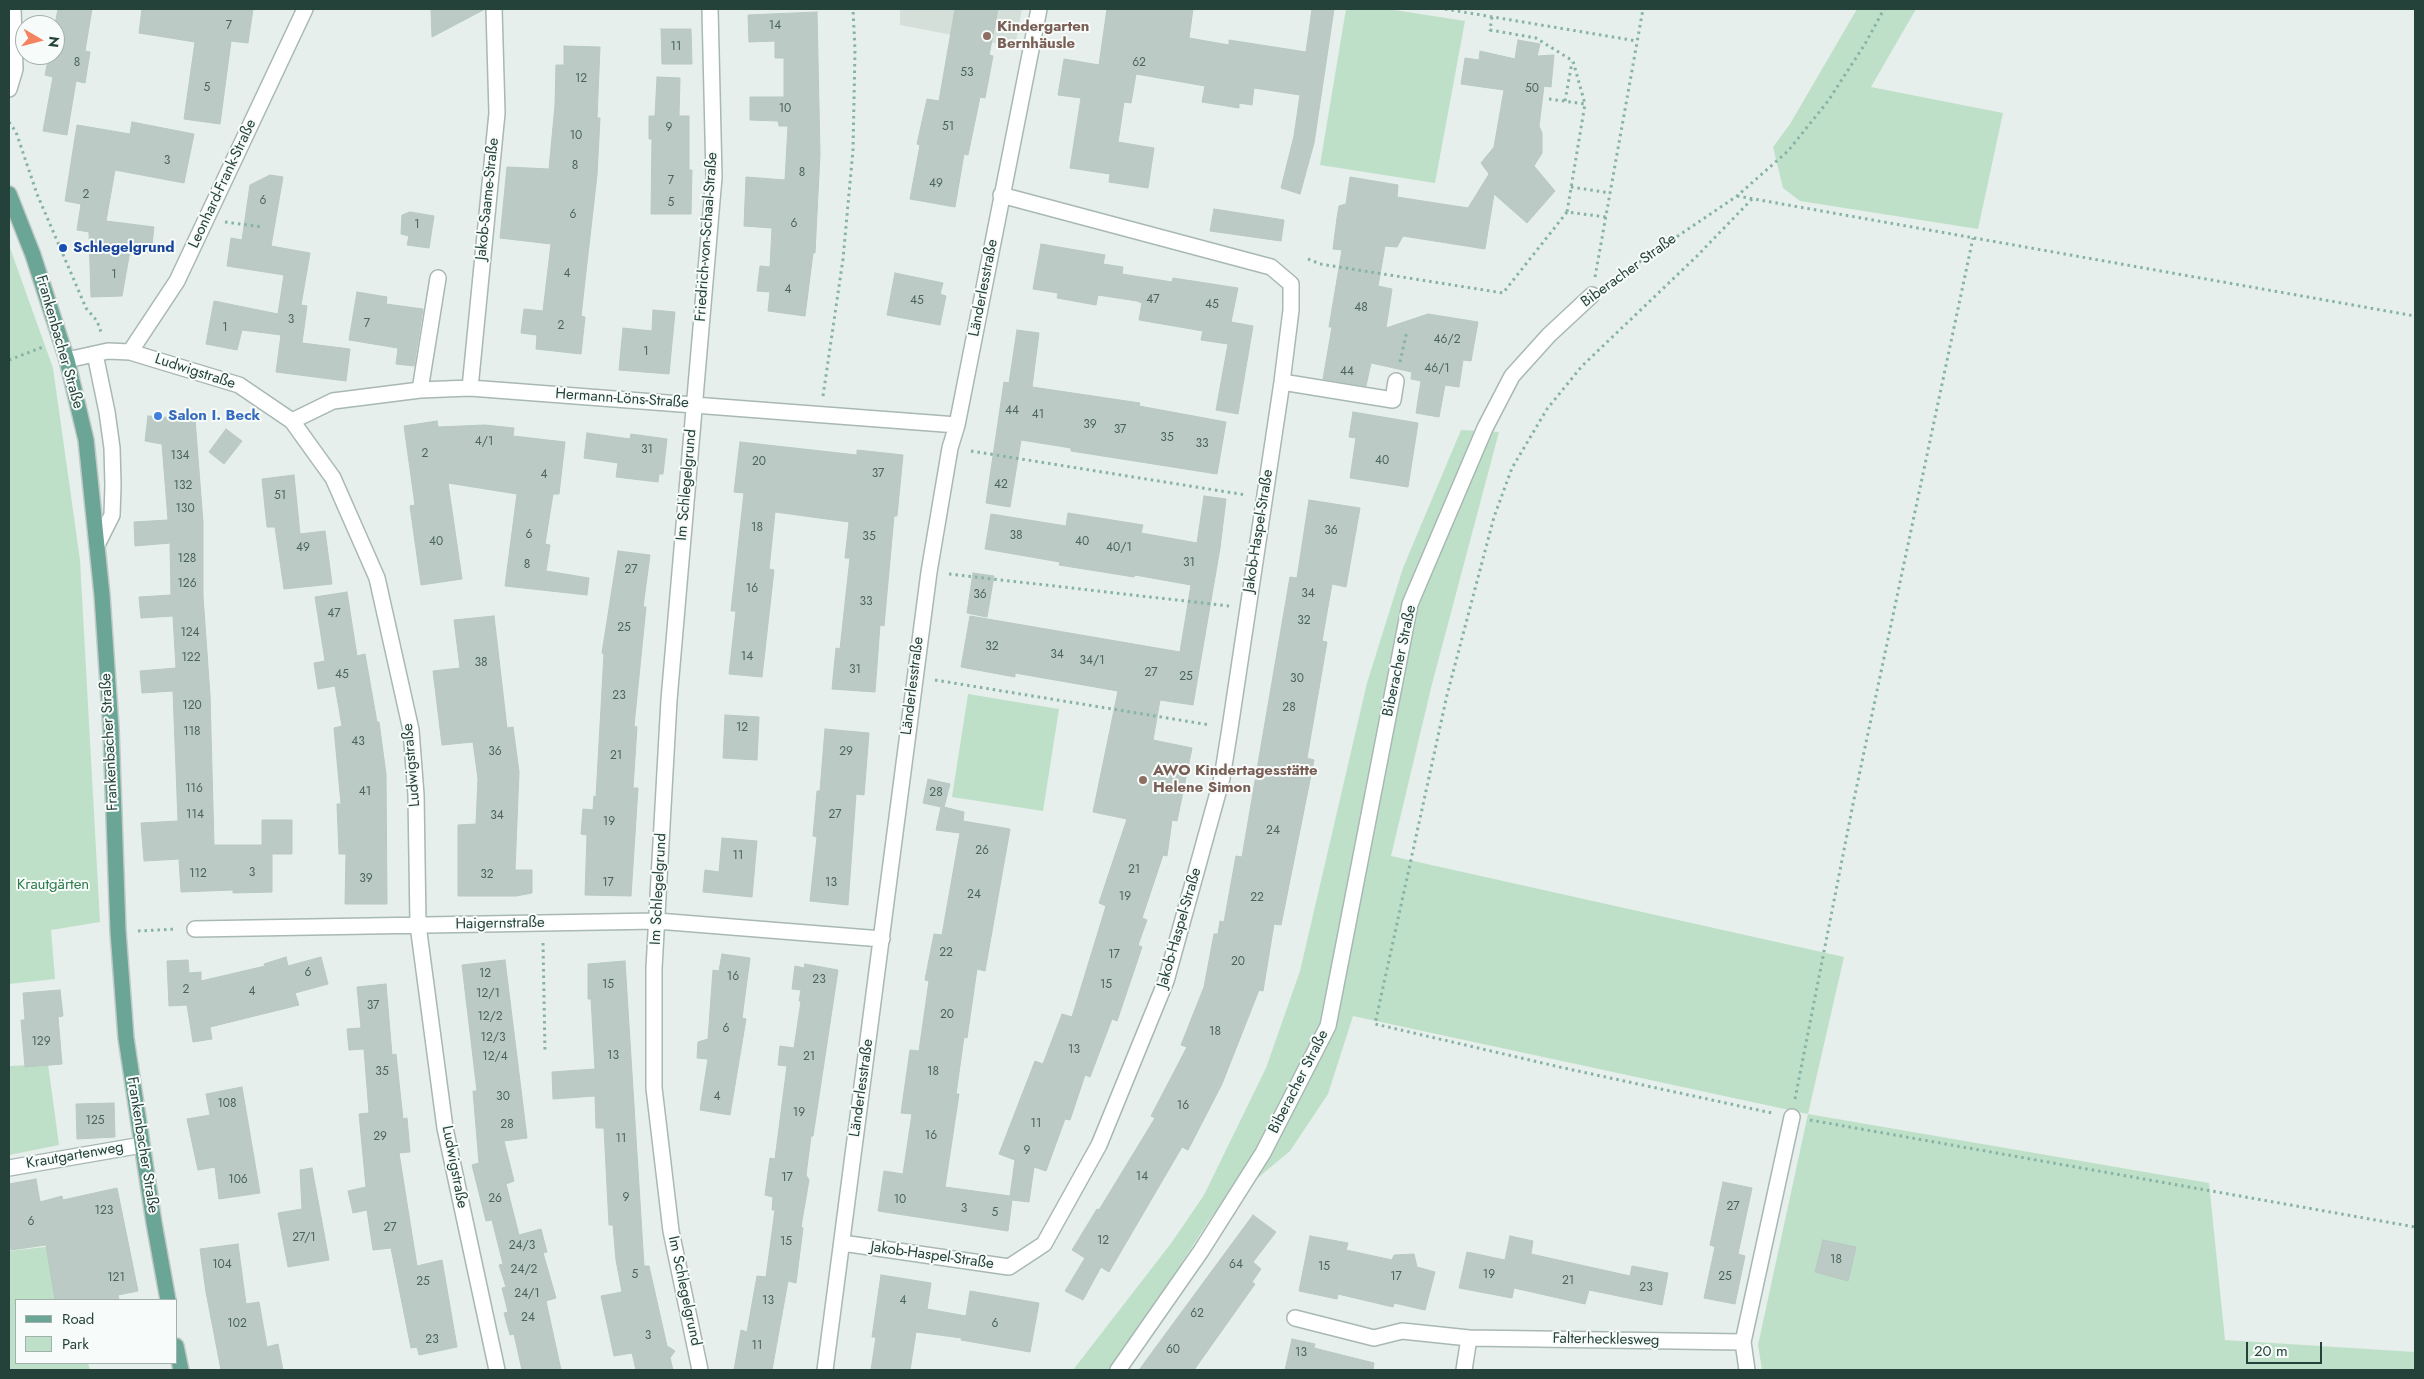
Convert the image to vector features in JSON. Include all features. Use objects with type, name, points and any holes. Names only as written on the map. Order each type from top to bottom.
[{"type":"main road","name":"Frankenbacher Straße","points":[[9,194],[33,255],[67,360],[86,440],[98,542],[111,730],[118,931],[126,1038],[168,1299]]},
{"type":"main road","points":[[178,1356],[181,1370]]},
{"type":"street","points":[[9,89],[15,69],[13,9]]},
{"type":"street","name":"Leonhard-Frank-Straße","points":[[130,352],[177,281],[305,9]]},
{"type":"street","name":"Jakob-Saame-Straße","points":[[470,388],[497,114],[494,9]]},
{"type":"street","name":"Friedrich-von-Schaal-Straße","points":[[694,404],[714,177],[710,9]]},
{"type":"street","name":"Länderlesstraße","points":[[825,1370],[929,572],[950,448],[958,425],[1001,195],[1039,9]]},
{"type":"street","name":"Jakob-Haspel-Straße","points":[[842,1243],[1009,1267],[1044,1244],[1100,1145],[1166,981],[1222,778],[1230,728],[1282,382],[1291,310],[1291,284],[1271,267],[1001,195]]},
{"type":"street","points":[[420,390],[438,278]]},
{"type":"street","name":"Biberacher Straße","points":[[1118,1370],[1201,1251],[1263,1153],[1328,1026],[1410,604],[1485,428],[1512,376],[1549,335],[1592,295]]},
{"type":"street","points":[[98,542],[112,515],[113,485],[110,430],[101,352]]},
{"type":"street","name":"Ludwigstraße","points":[[67,360],[101,352],[130,352],[239,385],[292,421],[333,478],[377,578],[410,730],[416,795],[418,925],[445,1128],[497,1370]]},
{"type":"street","points":[[1282,382],[1393,400],[1396,380]]},
{"type":"street","name":"Hermann-Löns-Straße","points":[[292,421],[333,401],[420,390],[470,388],[958,425]]},
{"type":"street","name":"Im Schlegelgrund","points":[[694,404],[669,700],[654,968],[654,1088],[671,1231],[700,1370]]},
{"type":"street","name":"Haigernstraße","points":[[195,929],[657,921],[882,939]]},
{"type":"street","points":[[1747,1370],[1743,1342],[1792,1117]]},
{"type":"street","name":"Krautgartenweg","points":[[9,1168],[142,1145]]},
{"type":"street","name":"Falterhecklesweg","points":[[1295,1318],[1374,1338],[1402,1331],[1469,1338],[1743,1342]]},
{"type":"street","points":[[1464,1370],[1469,1338]]},
{"type":"path","points":[[820,414],[843,259],[853,150],[855,50],[853,9]]},
{"type":"path","points":[[1445,9],[1637,41]]},
{"type":"path","points":[[1592,295],[1643,9]]},
{"type":"path","name":"Biberacher Straße","points":[[1592,295],[1737,196],[1788,151],[1828,101],[1865,44],[1884,9]]},
{"type":"path","points":[[1308,259],[1320,264],[1503,293],[1567,212],[1585,104],[1573,61],[1536,38],[1490,30],[1492,17]]},
{"type":"path","points":[[1565,101],[1573,61]]},
{"type":"path","points":[[1549,99],[1585,104]]},
{"type":"path","points":[[9,122],[16,132],[37,194],[86,308],[97,321],[101,352]]},
{"type":"path","points":[[1571,187],[1610,193]]},
{"type":"path","points":[[1737,196],[2415,316]]},
{"type":"path","points":[[1752,199],[1697,256],[1582,366],[1547,409],[1512,468],[1494,517],[1448,695],[1375,1024],[1564,1068],[1792,1117],[2415,1227]]},
{"type":"path","points":[[1567,212],[1606,217]]},
{"type":"path","points":[[207,219],[262,227]]},
{"type":"path","points":[[1792,1117],[1853,804],[1973,238]]},
{"type":"path","points":[[1396,380],[1407,331]]},
{"type":"path","points":[[950,448],[1264,498]]},
{"type":"path","points":[[929,572],[1247,608]]},
{"type":"path","points":[[914,677],[1230,728]]},
{"type":"path","points":[[543,923],[545,1052]]},
{"type":"path","points":[[118,931],[195,929]]},
{"type":"shaded area","name":"Kindergarten Bernhäusle","points":[[900,9],[1022,9],[1015,47],[900,25]]},
{"type":"green space","points":[[1346,9],[1388,9],[1465,21],[1435,183],[1320,165]]},
{"type":"green space","points":[[1857,9],[1916,9],[1871,87],[2003,113],[1978,229],[1800,201],[1783,188],[1773,147],[1790,124]]},
{"type":"green space","name":"Krautgärten","points":[[9,245],[53,368],[80,560],[100,922],[51,930],[55,979],[9,984]]},
{"type":"green space","points":[[1461,430],[1499,432],[1432,684],[1391,856],[1844,957],[1808,1114],[1353,1016],[1328,1094],[1290,1151],[1212,1216],[1112,1370],[1073,1370],[1172,1242],[1204,1195],[1266,1068],[1300,971],[1367,683],[1403,568]]},
{"type":"green space","points":[[968,694],[1059,709],[1043,811],[952,797]]},
{"type":"green space","points":[[9,1058],[10,1066],[48,1064],[59,1145],[9,1155]]},
{"type":"green space","points":[[1808,1114],[2209,1183],[2225,1340],[2415,1352],[2415,1370],[1762,1370],[1758,1345]]},
{"type":"green space","points":[[62,1245],[74,1299],[15,1299],[15,1364],[88,1364],[90,1370],[9,1370],[9,1251]]},
{"type":"building","points":[[58,9],[92,9],[85,51],[90,52],[85,83],[76,81],[67,135],[43,131],[53,77],[45,75],[47,65],[65,65],[65,15],[57,15]]},
{"type":"building","points":[[142,9],[253,9],[248,43],[231,41],[220,124],[184,119],[195,42],[139,33]]},
{"type":"building","points":[[431,9],[485,9],[432,37]]},
{"type":"building","points":[[955,9],[998,9],[989,55],[993,56],[985,98],[980,97],[968,155],[964,154],[955,207],[910,199],[920,145],[917,144],[927,99],[939,101]]},
{"type":"building","points":[[1107,9],[1193,9],[1189,38],[1229,45],[1229,40],[1306,52],[1312,9],[1334,9],[1314,143],[1300,194],[1281,188],[1294,136],[1300,95],[1254,88],[1252,105],[1239,103],[1239,108],[1202,102],[1205,86],[1136,74],[1131,103],[1124,102],[1118,142],[1154,148],[1148,188],[1109,182],[1110,174],[1070,168],[1081,98],[1058,95],[1064,59],[1099,65]]},
{"type":"building","points":[[817,12],[820,154],[815,253],[813,253],[805,316],[768,311],[770,292],[757,291],[760,266],[770,267],[772,228],[744,226],[746,177],[785,180],[788,126],[779,126],[778,121],[750,120],[750,97],[784,97],[784,58],[775,58],[775,41],[749,42],[748,15]]},
{"type":"building","points":[[661,29],[691,29],[692,64],[662,64]]},
{"type":"building","points":[[1518,40],[1540,44],[1537,56],[1554,55],[1551,87],[1544,86],[1539,126],[1542,133],[1542,153],[1534,166],[1555,191],[1527,223],[1494,194],[1485,249],[1403,236],[1397,247],[1385,246],[1378,286],[1392,289],[1386,328],[1428,314],[1478,322],[1471,361],[1463,360],[1459,387],[1445,385],[1439,417],[1416,413],[1421,381],[1411,379],[1412,372],[1371,363],[1366,386],[1323,379],[1332,327],[1329,327],[1342,250],[1333,249],[1337,218],[1339,206],[1346,204],[1350,177],[1398,185],[1397,197],[1468,208],[1489,174],[1481,163],[1494,147],[1504,90],[1461,84],[1465,58],[1479,60],[1480,51],[1515,59]]},
{"type":"building","points":[[564,46],[600,47],[597,118],[600,118],[597,175],[581,316],[585,317],[581,354],[536,349],[537,335],[521,333],[524,309],[543,311],[551,244],[500,238],[507,167],[549,169],[555,105],[556,65],[564,65]]},
{"type":"building","points":[[657,77],[680,78],[679,116],[689,116],[689,170],[692,170],[691,214],[651,214],[652,139],[649,139],[649,116],[655,116]]},
{"type":"building","points":[[132,122],[194,134],[184,183],[115,170],[106,221],[154,227],[151,253],[130,251],[122,296],[91,297],[89,232],[77,230],[81,204],[65,201],[77,125],[130,134]]},
{"type":"building","points":[[270,175],[283,177],[271,246],[310,253],[301,305],[307,306],[302,343],[350,349],[346,381],[276,372],[281,335],[242,330],[237,350],[206,344],[214,301],[278,314],[284,275],[227,266],[231,238],[242,240],[250,185]]},
{"type":"building","points":[[1214,209],[1284,220],[1281,241],[1210,231]]},
{"type":"building","points":[[410,212],[434,216],[429,248],[407,245],[409,236],[401,234],[402,215]]},
{"type":"building","points":[[1041,244],[1105,255],[1103,264],[1123,267],[1122,274],[1172,282],[1173,278],[1238,288],[1231,322],[1253,326],[1238,414],[1216,410],[1228,344],[1201,340],[1203,331],[1139,320],[1142,303],[1137,301],[1098,295],[1096,305],[1057,298],[1058,293],[1033,289]]},
{"type":"building","points":[[895,273],[943,283],[940,294],[946,296],[940,325],[887,315]]},
{"type":"building","points":[[357,292],[387,297],[386,304],[423,309],[414,366],[396,364],[398,348],[349,340]]},
{"type":"building","points":[[653,310],[675,312],[669,374],[619,370],[623,328],[652,331]]},
{"type":"building","points":[[1017,330],[1039,333],[1032,387],[1140,403],[1139,406],[1226,422],[1217,474],[1071,451],[1071,448],[1021,440],[1010,507],[986,503],[1004,382],[1009,383]]},
{"type":"building","points":[[1353,412],[1418,423],[1408,487],[1350,478],[1356,438],[1349,437]]},
{"type":"building","points":[[148,416],[195,419],[203,522],[203,596],[210,695],[214,845],[262,845],[262,820],[292,820],[292,854],[272,854],[272,892],[233,893],[233,890],[181,892],[179,859],[144,861],[141,823],[178,821],[173,691],[142,693],[140,671],[176,668],[173,616],[141,618],[139,597],[171,595],[170,543],[135,546],[134,522],[168,520],[162,444],[145,441]]},
{"type":"building","points":[[437,421],[438,427],[485,425],[514,428],[513,436],[565,442],[559,494],[553,494],[545,544],[550,545],[546,571],[589,578],[587,595],[505,586],[517,494],[448,483],[462,579],[421,585],[410,506],[415,505],[404,426]]},
{"type":"building","points":[[226,429],[242,441],[224,464],[209,452]]},
{"type":"building","points":[[587,433],[630,439],[631,434],[667,439],[663,474],[659,474],[658,482],[616,477],[618,463],[584,458]]},
{"type":"building","points":[[740,442],[857,455],[857,450],[903,455],[897,516],[894,516],[884,626],[880,625],[875,692],[832,689],[836,648],[840,649],[850,558],[845,558],[849,522],[775,512],[769,569],[774,570],[762,677],[729,674],[736,611],[731,611],[744,493],[734,492]]},
{"type":"building","points":[[294,475],[300,534],[325,531],[332,584],[284,589],[275,527],[267,527],[262,479]]},
{"type":"building","points":[[1204,496],[1226,499],[1220,548],[1193,705],[1160,700],[1153,740],[1192,748],[1177,821],[1172,820],[1167,856],[1163,855],[1142,918],[1147,920],[1138,945],[1142,947],[1117,1021],[1112,1019],[1090,1077],[1085,1075],[1070,1120],[1065,1119],[1046,1171],[1034,1167],[1029,1202],[1012,1200],[1008,1231],[878,1211],[884,1171],[903,1174],[912,1114],[901,1113],[910,1050],[919,1051],[929,981],[925,980],[934,934],[942,935],[960,833],[936,830],[941,807],[923,803],[928,779],[950,784],[944,807],[964,812],[963,821],[1010,829],[985,971],[977,969],[967,1038],[964,1037],[956,1094],[959,1094],[945,1187],[1010,1196],[1015,1160],[999,1154],[1035,1061],[1043,1064],[1062,1014],[1072,1017],[1106,906],[1099,903],[1127,819],[1093,812],[1118,691],[1015,673],[1015,677],[961,667],[970,616],[1180,652],[1191,585],[1059,565],[1060,562],[985,549],[991,514],[1066,526],[1068,513],[1143,525],[1141,533],[1197,543]]},
{"type":"building","points":[[1309,500],[1360,508],[1346,587],[1332,584],[1322,641],[1327,642],[1307,758],[1314,760],[1281,925],[1274,924],[1263,991],[1259,990],[1222,1084],[1188,1150],[1182,1147],[1109,1272],[1101,1267],[1083,1300],[1065,1291],[1085,1258],[1072,1250],[1097,1209],[1099,1210],[1155,1118],[1151,1116],[1187,1047],[1181,1045],[1204,987],[1214,934],[1218,934],[1220,921],[1224,922],[1236,856],[1242,857],[1290,577],[1297,578]]},
{"type":"building","points":[[618,551],[650,555],[643,607],[646,607],[634,726],[637,727],[633,788],[638,788],[631,896],[585,895],[587,835],[581,834],[583,809],[593,810],[594,796],[596,797],[604,654],[602,653]]},
{"type":"building","points":[[973,573],[994,576],[987,617],[967,613]]},
{"type":"building","points":[[347,592],[357,656],[365,654],[377,722],[379,722],[386,774],[387,904],[345,904],[346,854],[339,854],[337,804],[341,804],[334,728],[342,726],[335,686],[318,689],[314,663],[325,661],[315,597]]},
{"type":"building","points":[[494,616],[507,728],[513,727],[519,772],[515,870],[532,870],[532,893],[516,896],[458,896],[458,825],[476,824],[478,779],[473,742],[442,745],[433,671],[460,668],[454,620]]},
{"type":"building","points":[[725,715],[759,717],[757,760],[723,758]]},
{"type":"building","points":[[825,729],[869,733],[864,795],[856,794],[848,905],[810,901],[817,837],[813,836],[817,791],[820,791]]},
{"type":"building","points":[[722,838],[757,841],[752,897],[703,892],[705,870],[719,872]]},
{"type":"building","points":[[722,954],[750,958],[742,1018],[746,1019],[730,1115],[700,1110],[708,1059],[697,1058],[698,1042],[708,1039],[713,970],[719,971]]},
{"type":"building","points":[[286,957],[288,966],[321,957],[328,984],[295,993],[299,1005],[210,1027],[212,1039],[193,1042],[187,1005],[169,1006],[167,961],[188,960],[189,973],[201,972],[201,981],[265,966],[264,964]]},
{"type":"building","points":[[505,960],[527,1138],[504,1141],[514,1181],[506,1184],[519,1235],[541,1229],[547,1252],[543,1253],[556,1298],[546,1301],[561,1370],[522,1370],[514,1334],[510,1335],[504,1313],[508,1312],[502,1288],[506,1287],[499,1265],[503,1264],[492,1220],[486,1221],[472,1165],[479,1163],[473,1091],[477,1091],[462,965]]},
{"type":"building","points":[[625,961],[644,1266],[649,1266],[667,1346],[675,1351],[670,1358],[673,1370],[636,1370],[632,1353],[614,1356],[601,1296],[622,1292],[616,1260],[613,1225],[609,1225],[604,1128],[596,1128],[595,1096],[553,1099],[552,1072],[595,1069],[591,999],[588,999],[588,964]]},
{"type":"building","points":[[805,964],[838,970],[813,1136],[811,1136],[806,1175],[809,1180],[801,1227],[803,1228],[796,1283],[788,1281],[772,1370],[734,1370],[741,1330],[747,1332],[757,1276],[766,1277],[775,1210],[772,1210],[773,1197],[765,1195],[770,1158],[775,1159],[787,1066],[778,1065],[780,1046],[794,1048],[801,1001],[799,1001],[801,990],[792,989],[795,966],[804,968]]},
{"type":"building","points":[[386,984],[392,1055],[396,1054],[403,1119],[407,1118],[410,1152],[399,1153],[417,1266],[442,1260],[457,1347],[419,1355],[417,1347],[411,1348],[391,1248],[373,1250],[367,1210],[353,1213],[348,1191],[366,1187],[359,1114],[369,1113],[364,1049],[349,1050],[347,1029],[361,1028],[357,987]]},
{"type":"building","points":[[60,990],[63,1016],[58,1017],[62,1064],[25,1067],[21,1020],[25,1020],[23,993]]},
{"type":"building","points":[[242,1087],[260,1193],[219,1199],[215,1167],[198,1170],[187,1119],[210,1115],[206,1094]]},
{"type":"building","points":[[114,1103],[115,1137],[77,1139],[76,1104]]},
{"type":"building","points":[[312,1168],[329,1260],[288,1267],[278,1213],[302,1209],[300,1170]]},
{"type":"building","points":[[36,1179],[40,1202],[62,1196],[63,1200],[117,1188],[138,1291],[118,1295],[119,1299],[55,1299],[46,1245],[11,1250],[9,1236],[9,1184]]},
{"type":"building","points":[[1723,1182],[1752,1188],[1738,1254],[1745,1256],[1735,1304],[1704,1298],[1715,1247],[1710,1245]]},
{"type":"building","points":[[1253,1215],[1276,1232],[1253,1262],[1261,1269],[1252,1282],[1255,1284],[1194,1370],[1139,1370]]},
{"type":"building","points":[[1310,1236],[1348,1243],[1346,1250],[1392,1260],[1394,1255],[1414,1254],[1417,1267],[1435,1272],[1425,1310],[1394,1303],[1393,1307],[1338,1294],[1337,1299],[1299,1291]]},
{"type":"building","points":[[1510,1236],[1533,1241],[1531,1254],[1630,1276],[1632,1266],[1668,1273],[1662,1305],[1589,1290],[1585,1304],[1514,1288],[1512,1298],[1459,1288],[1467,1252],[1505,1260]]},
{"type":"building","points":[[1823,1240],[1856,1247],[1848,1281],[1815,1272]]},
{"type":"building","points":[[238,1244],[246,1304],[259,1302],[267,1347],[278,1344],[283,1370],[221,1370],[200,1249]]},
{"type":"building","points":[[881,1275],[931,1283],[927,1309],[966,1316],[970,1291],[1039,1303],[1030,1352],[961,1340],[962,1338],[916,1332],[910,1370],[871,1370],[876,1337],[872,1337]]},
{"type":"building","points":[[1292,1339],[1315,1344],[1314,1348],[1374,1363],[1373,1370],[1285,1370]]},
{"type":"place","name":"Kindergarten Bernhäusle","points":[[987,36]]},
{"type":"place","name":"Schlegelgrund","points":[[63,248]]},
{"type":"place","name":"Salon I. Beck","points":[[158,416]]},
{"type":"place","name":"AWO Kindertagesstätte Helene Simon","points":[[1143,780]]}]
